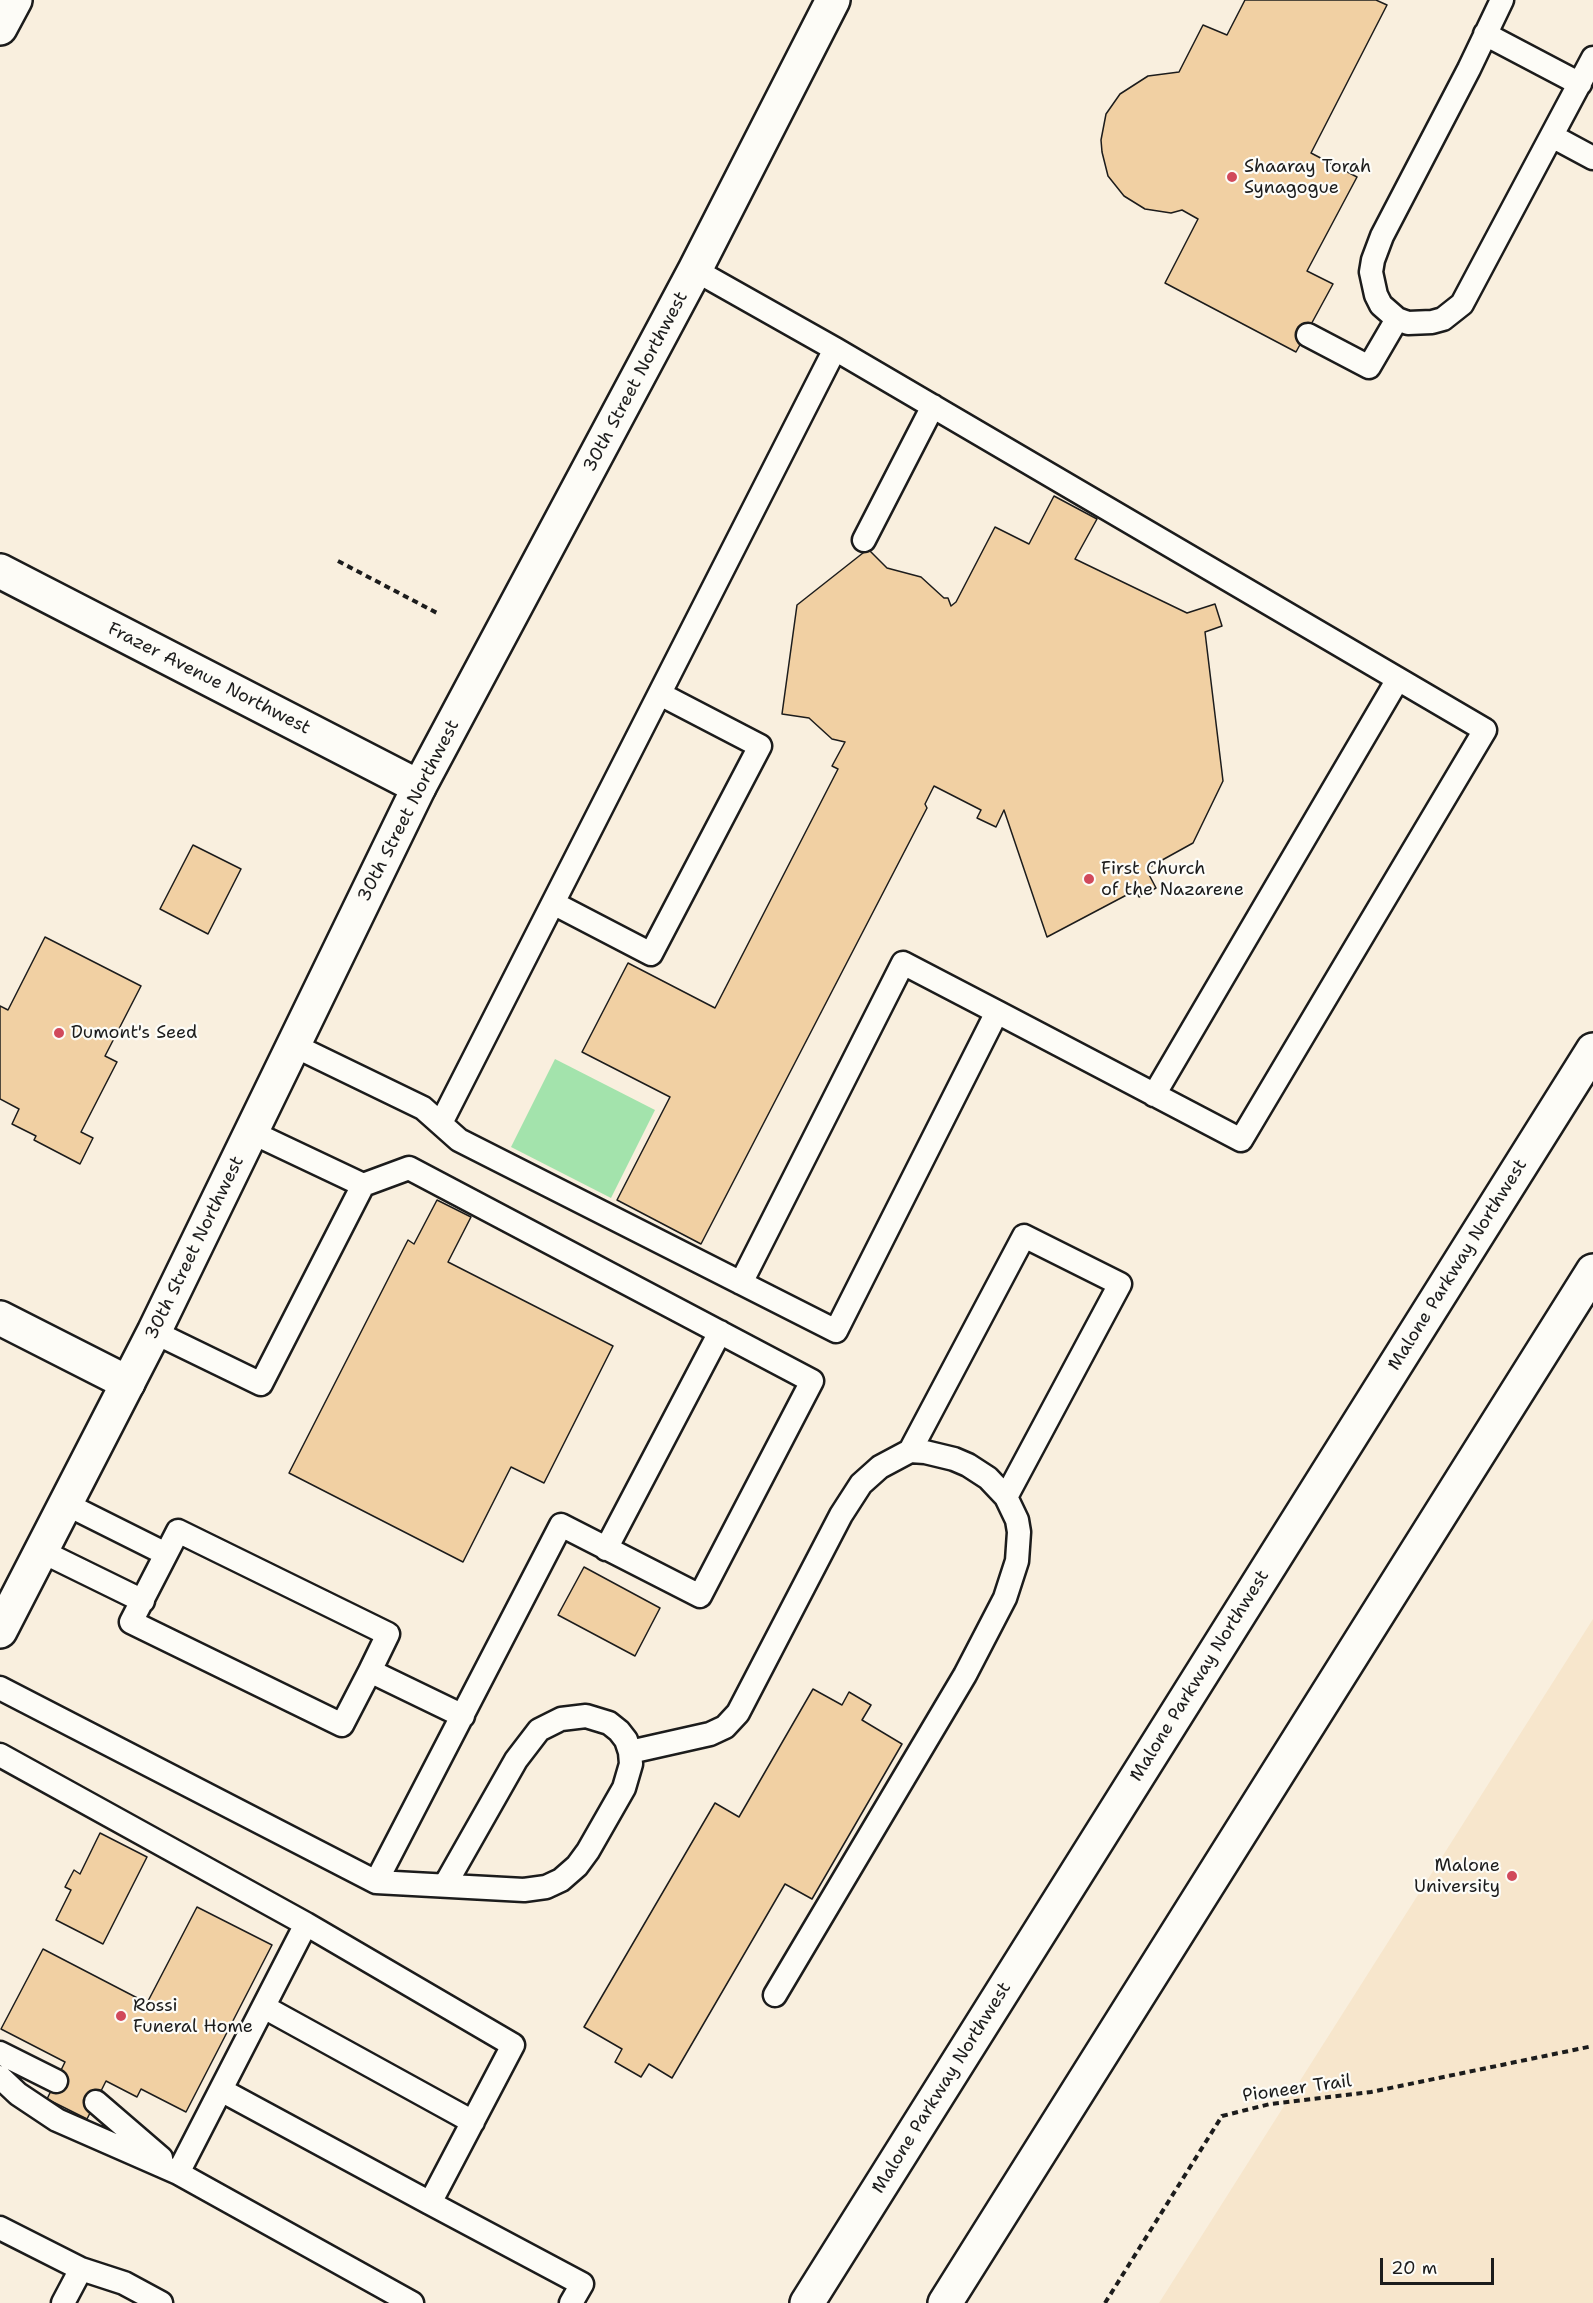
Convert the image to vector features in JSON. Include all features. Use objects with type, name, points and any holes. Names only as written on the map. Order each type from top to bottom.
[{"type":"main road","points":[[0,28],[15,0]]},
{"type":"main road","name":"30th Street Northwest","points":[[0,1631],[154,1332],[419,787],[695,270],[833,0]]},
{"type":"main road","name":"Frazer Avenue Northwest","points":[[0,571],[419,787]]},
{"type":"main road","name":"Malone Parkway Northwest","points":[[807,2303],[1593,1050]]},
{"type":"main road","points":[[945,2303],[1593,1271]]},
{"type":"main road","points":[[0,1318],[128,1383]]},
{"type":"lane","points":[[1502,0],[1372,260],[1371,272],[1376,295],[1381,305],[1397,319],[1408,322],[1432,322],[1453,313],[1462,304],[1593,58]]},
{"type":"lane","points":[[1485,34],[1580,84]]},
{"type":"lane","points":[[1552,136],[1593,158]]},
{"type":"lane","points":[[695,270],[933,406],[1485,730],[1240,1140],[903,963],[741,1283]]},
{"type":"lane","points":[[1308,335],[1370,367],[1397,319]]},
{"type":"lane","points":[[441,1123],[835,349]]},
{"type":"lane","points":[[864,540],[933,406]]},
{"type":"lane","points":[[1154,1095],[1398,679]]},
{"type":"lane","points":[[553,903],[651,954],[760,746],[660,694]]},
{"type":"lane","points":[[293,1045],[423,1108],[459,1140],[836,1331],[997,1012]]},
{"type":"lane","points":[[251,1132],[363,1185]]},
{"type":"lane","points":[[154,1332],[261,1384],[363,1185],[409,1168],[812,1381],[700,1596],[561,1525],[376,1882]]},
{"type":"lane","points":[[910,1451],[1024,1236],[1120,1284],[1006,1497]]},
{"type":"lane","points":[[606,1549],[720,1332]]},
{"type":"lane","points":[[630,1752],[710,1734],[732,1721],[748,1696],[850,1499],[861,1484],[880,1467],[910,1451],[925,1452],[968,1465],[988,1478],[1006,1497],[1017,1520],[1019,1532],[1017,1561],[1005,1598],[960,1684],[775,1995]]},
{"type":"lane","points":[[66,1504],[166,1554]]},
{"type":"lane","points":[[178,1531],[388,1634],[342,1725],[131,1622],[166,1554],[178,1531]]},
{"type":"lane","points":[[41,1551],[143,1601]]},
{"type":"lane","points":[[370,1671],[463,1716]]},
{"type":"lane","points":[[0,1688],[376,1882],[524,1890],[546,1887],[561,1880],[577,1866],[588,1851],[618,1800],[629,1775],[630,1752],[626,1740],[619,1731],[598,1718],[573,1717],[549,1724],[539,1730],[516,1761],[445,1885]]},
{"type":"lane","points":[[0,1755],[306,1924],[513,2045],[430,2203]]},
{"type":"lane","points":[[178,2173],[306,1924]]},
{"type":"lane","points":[[264,2007],[472,2122]]},
{"type":"lane","points":[[0,2053],[56,2081]]},
{"type":"lane","points":[[0,2077],[24,2099],[57,2120],[178,2173],[412,2303]]},
{"type":"lane","points":[[221,2090],[582,2284],[571,2303]]},
{"type":"lane","points":[[96,2102],[178,2173]]},
{"type":"lane","points":[[0,2228],[81,2269],[124,2283],[161,2303]]},
{"type":"lane","points":[[63,2303],[81,2269]]},
{"type":"path","points":[[338,561],[437,613]]},
{"type":"path","name":"Pioneer Trail","points":[[1105,2303],[1222,2116],[1270,2104],[1371,2092],[1593,2046]]},
{"type":"shaded area","name":"Malone University","points":[[1593,1619],[1593,2303],[1159,2303]]},
{"type":"green space","points":[[555,1059],[655,1110],[611,1198],[511,1147]]},
{"type":"building","name":"Shaaray Torah Synagogue","points":[[1245,0],[1376,0],[1387,5],[1311,153],[1357,177],[1307,271],[1333,284],[1296,352],[1165,283],[1198,219],[1182,210],[1171,213],[1145,209],[1124,196],[1108,176],[1102,152],[1101,140],[1106,114],[1120,94],[1148,76],[1179,72],[1203,25],[1227,35]]},
{"type":"building","name":"First Church of the Nazarene","points":[[1054,496],[1097,519],[1075,559],[1187,613],[1215,604],[1222,626],[1205,632],[1223,781],[1193,843],[1146,869],[1156,888],[1139,897],[1136,890],[1047,937],[1004,810],[996,827],[977,818],[981,810],[934,786],[925,804],[927,808],[701,1244],[617,1200],[670,1097],[582,1052],[628,963],[715,1008],[838,769],[832,766],[845,742],[832,739],[809,718],[782,714],[797,605],[868,549],[887,568],[921,577],[944,598],[948,598],[951,606],[956,602],[995,527],[1029,544]]},
{"type":"building","points":[[193,845],[241,869],[208,934],[160,909]]},
{"type":"building","name":"Dumont's Seed","points":[[45,937],[141,986],[105,1056],[117,1062],[81,1132],[93,1138],[80,1164],[34,1140],[36,1136],[12,1124],[19,1109],[0,1099],[0,1006],[8,1010]]},
{"type":"building","points":[[437,1200],[471,1217],[448,1262],[613,1346],[544,1483],[511,1467],[463,1562],[289,1473],[408,1240],[414,1244]]},
{"type":"building","points":[[584,1567],[660,1608],[635,1656],[558,1615]]},
{"type":"building","points":[[813,1689],[842,1705],[849,1692],[871,1705],[862,1720],[902,1744],[812,1899],[785,1884],[672,2078],[649,2064],[641,2077],[615,2062],[622,2049],[584,2027],[715,1803],[739,1817]]},
{"type":"building","points":[[100,1833],[147,1857],[103,1944],[56,1920],[71,1890],[65,1887],[74,1870],[80,1874]]},
{"type":"building","name":"Rossi Funeral Home","points":[[197,1907],[272,1945],[186,2112],[141,2089],[137,2097],[106,2081],[87,2119],[47,2099],[65,2062],[1,2029],[43,1949],[147,2003]]},
{"type":"place","name":"Shaaray Torah Synagogue","points":[[1232,177]]},
{"type":"place","name":"First Church of the Nazarene","points":[[1089,879]]},
{"type":"place","name":"Dumont's Seed","points":[[59,1033]]},
{"type":"place","name":"Malone University","points":[[1512,1876]]},
{"type":"place","name":"Rossi Funeral Home","points":[[121,2016]]}]
